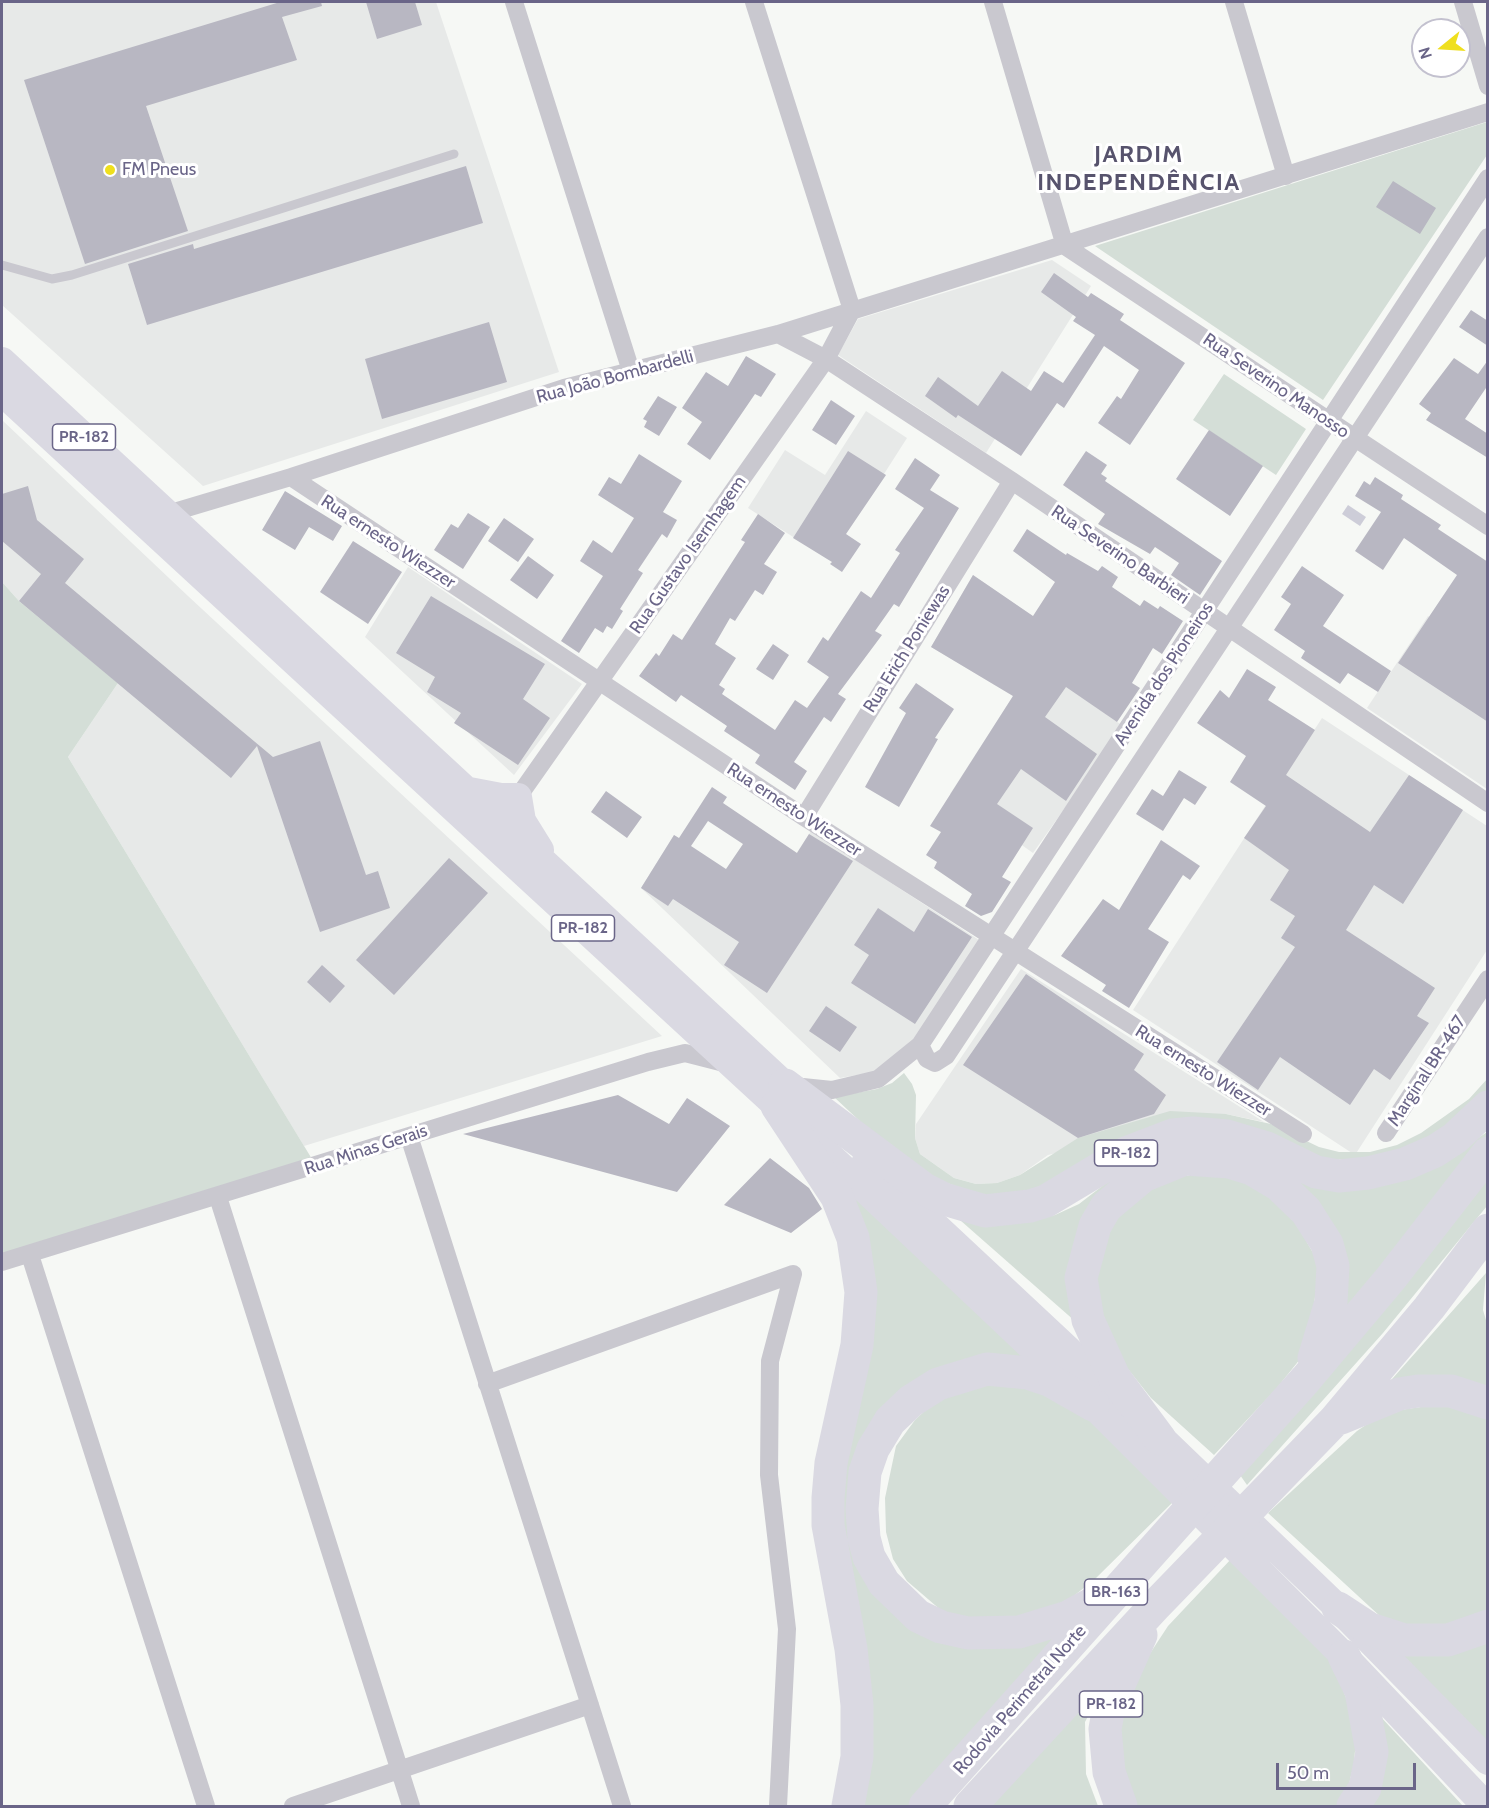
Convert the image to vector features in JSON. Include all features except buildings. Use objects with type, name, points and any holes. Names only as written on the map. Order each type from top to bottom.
[{"type":"highway","name":"PR-182","points":[[781,1096],[924,1189],[944,1199],[985,1210],[1030,1206],[1046,1201],[1126,1153],[1173,1135],[1193,1133],[1227,1136],[1267,1148],[1316,1172],[1340,1176],[1368,1173],[1405,1164],[1435,1151],[1455,1138],[1488,1107]]},
{"type":"highway","points":[[781,1096],[837,1197],[853,1238],[861,1292],[857,1345],[831,1463],[828,1498],[828,1525],[851,1649],[858,1705],[857,1757],[848,1806]]},
{"type":"highway","name":"BR-163","points":[[1306,1379],[1391,1278],[1488,1153]]},
{"type":"highway","points":[[1165,1453],[1114,1377],[1088,1320],[1081,1278],[1095,1226],[1106,1207],[1143,1176],[1185,1159],[1210,1160],[1252,1169],[1279,1185],[1317,1226],[1327,1244],[1333,1266],[1333,1282],[1327,1324],[1306,1379]]},
{"type":"highway","name":"BR-163","points":[[1334,1421],[1429,1308],[1488,1230]]},
{"type":"highway","points":[[1093,1405],[1049,1380],[1028,1373],[987,1369],[938,1384],[911,1401],[890,1421],[873,1449],[865,1472],[862,1509],[864,1538],[869,1557],[884,1583],[918,1616],[941,1627],[968,1633],[1019,1632],[1068,1617],[1127,1580]]},
{"type":"highway","name":"Rodovia Perimetral Norte","points":[[925,1806],[1306,1379]]},
{"type":"highway","points":[[1334,1421],[1399,1394],[1418,1391],[1450,1391],[1488,1403]]},
{"type":"highway","name":"Rodovia Perimetral Norte","points":[[970,1806],[1154,1607],[1334,1421]]},
{"type":"highway","name":"PR-182","points":[[1121,1806],[1109,1772],[1105,1729],[1109,1707],[1154,1607]]},
{"type":"highway","points":[[1338,1608],[1370,1629],[1404,1640],[1448,1640],[1488,1626]]},
{"type":"highway","name":"PR-182","points":[[1344,1656],[1361,1691],[1372,1752],[1365,1788],[1353,1806]]},
{"type":"main road","name":"PR-182","points":[[2,361],[555,874],[1093,1405],[1165,1453],[1274,1567],[1344,1656]]},
{"type":"main road","name":"PR-182","points":[[2,392],[732,1065],[781,1096]]},
{"type":"main road","points":[[464,790],[501,797],[518,797],[522,821],[555,874]]},
{"type":"main road","points":[[781,1096],[1165,1453]]},
{"type":"main road","points":[[1274,1567],[1338,1608],[1488,1761]]},
{"type":"main road","points":[[1344,1656],[1486,1806]]},
{"type":"street","points":[[514,2],[631,371]]},
{"type":"street","points":[[754,2],[852,310]]},
{"type":"street","points":[[993,2],[1065,246]]},
{"type":"street","points":[[1234,2],[1286,176]]},
{"type":"street","points":[[1462,2],[1488,86]]},
{"type":"street","name":"Rua João Bombardelli","points":[[167,514],[291,477],[564,388],[778,334],[1488,112]]},
{"type":"street","name":"Avenida dos Pioneiros","points":[[781,1096],[832,1090],[878,1078],[920,1045],[1488,178]]},
{"type":"street","points":[[1456,227],[1486,242]]},
{"type":"street","name":"Avenida dos Pioneiros","points":[[920,1045],[927,1059],[935,1063],[941,1062],[1227,628],[1486,242]]},
{"type":"street","name":"Rua Severino Manosso","points":[[1065,246],[1488,526]]},
{"type":"street","name":"Rua Gustavo Isernhagem","points":[[518,797],[826,359],[852,310]]},
{"type":"street","name":"Rua Severino Barbieri","points":[[778,334],[826,359],[1488,803]]},
{"type":"street","name":"Rua ernesto Wiezzer","points":[[291,477],[804,817],[991,938],[1303,1134]]},
{"type":"street","name":"Rua Erich Poniewas","points":[[804,817],[1012,482]]},
{"type":"street","points":[[1146,701],[1170,715]]},
{"type":"street","points":[[1073,812],[1096,828]]},
{"type":"street","name":"Marginal BR-467","points":[[1386,1133],[1488,979]]},
{"type":"street","name":"Rua Minas Gerais","points":[[2,1262],[648,1062],[685,1053],[732,1065]]},
{"type":"street","points":[[409,1136],[622,1806]]},
{"type":"street","points":[[218,1197],[411,1806]]},
{"type":"street","points":[[30,1255],[206,1806]]},
{"type":"street","points":[[488,1384],[793,1274],[770,1361],[769,1475],[787,1629],[778,1806]]},
{"type":"street","points":[[293,1806],[590,1706]]},
{"type":"lane","points":[[2,265],[52,279],[72,275],[454,154]]},
{"type":"shaded area","points":[[2,2],[436,2],[559,372],[203,486],[2,305]]},
{"type":"shaded area","points":[[1487,122],[1487,155],[1323,400],[1095,246]]},
{"type":"shaded area","points":[[1052,260],[1091,286],[986,453],[838,355],[858,319]]},
{"type":"shaded area","points":[[1224,374],[1306,429],[1276,475],[1193,420]]},
{"type":"shaded area","points":[[866,411],[907,438],[829,560],[748,508],[785,450],[825,475]]},
{"type":"shaded area","points":[[2,420],[662,1036],[304,1146],[68,757],[118,683],[19,601],[2,582]]},
{"type":"shaded area","points":[[1348,505],[1366,517],[1360,526],[1342,514]]},
{"type":"shaded area","points":[[408,567],[582,684],[514,775],[365,637]]},
{"type":"shaded area","points":[[973,575],[1057,633],[1039,667],[1123,726],[1033,853],[950,794],[1013,696],[931,647]]},
{"type":"shaded area","points":[[2,582],[19,601],[118,683],[68,757],[315,1164],[2,1259]]},
{"type":"shaded area","points":[[1487,589],[1487,789],[1367,708],[1428,616],[1457,635]]},
{"type":"shaded area","points":[[1322,718],[1487,826],[1487,950],[1355,1155],[1133,1010]]},
{"type":"shaded area","points":[[811,831],[979,940],[917,1038],[874,1072],[840,1078],[641,888],[674,835],[767,898]]},
{"type":"shaded area","points":[[1021,969],[1264,1122],[1226,1114],[1048,1155],[1020,1175],[997,1183],[976,1184],[954,1178],[920,1154],[915,1138],[916,1124]]},
{"type":"shaded area","points":[[904,1073],[916,1095],[915,1138],[920,1154],[954,1178],[976,1184],[997,1183],[1020,1175],[1078,1138],[1170,1111],[1226,1114],[1271,1124],[1319,1147],[1339,1152],[1370,1152],[1397,1145],[1421,1133],[1469,1099],[1488,1078],[1487,1099],[1397,1160],[1086,1167],[1001,1202],[913,1171],[834,1097],[877,1089],[892,1083]]},
{"type":"shaded area","points":[[785,1116],[1082,1397],[1027,1369],[910,1400],[860,1506],[916,1617],[1068,1619],[922,1806],[852,1806],[835,1555],[863,1292]]},
{"type":"shaded area","points":[[1487,1132],[1487,1136],[1338,1328],[1343,1293],[1271,1168],[1128,1175],[1076,1322],[944,1206],[1035,1220],[1055,1215],[1079,1204],[1123,1170],[1275,1161],[1450,1157]]},
{"type":"shaded area","points":[[1222,1171],[1284,1203],[1319,1263],[1309,1348],[1276,1389],[1214,1455],[1151,1398],[1120,1359],[1098,1321],[1096,1252],[1125,1203],[1169,1178]]},
{"type":"shaded area","points":[[1487,1175],[1487,1206],[1383,1333],[1247,1485],[1240,1475]]},
{"type":"shaded area","points":[[1486,1273],[1483,1310],[1488,1327],[1487,1393],[1385,1387]]},
{"type":"shaded area","points":[[1008,1377],[1073,1402],[1176,1499],[1095,1579],[1060,1607],[992,1624],[943,1612],[907,1581],[893,1559],[886,1532],[885,1498],[896,1446],[915,1420],[934,1402]]},
{"type":"shaded area","points":[[1450,1403],[1488,1417],[1487,1613],[1431,1631],[1382,1618],[1268,1513],[1357,1431],[1385,1412]]},
{"type":"shaded area","points":[[1232,1558],[1331,1658],[1357,1727],[1354,1763],[1347,1793],[1338,1806],[1135,1806],[1117,1744],[1124,1707],[1147,1658],[1168,1626]]},
{"type":"shaded area","points":[[1487,1636],[1487,1747],[1390,1645]]},
{"type":"shaded area","points":[[1114,1666],[1085,1722],[1086,1774],[1098,1806],[983,1806]]},
{"type":"shaded area","points":[[1380,1716],[1463,1806],[1364,1806]]},
{"type":"place","name":"FM Pneus","points":[[110,170]]},
{"type":"district","name":"JARDIM INDEPENDÊNCIA","points":[[1139,169]]}]
